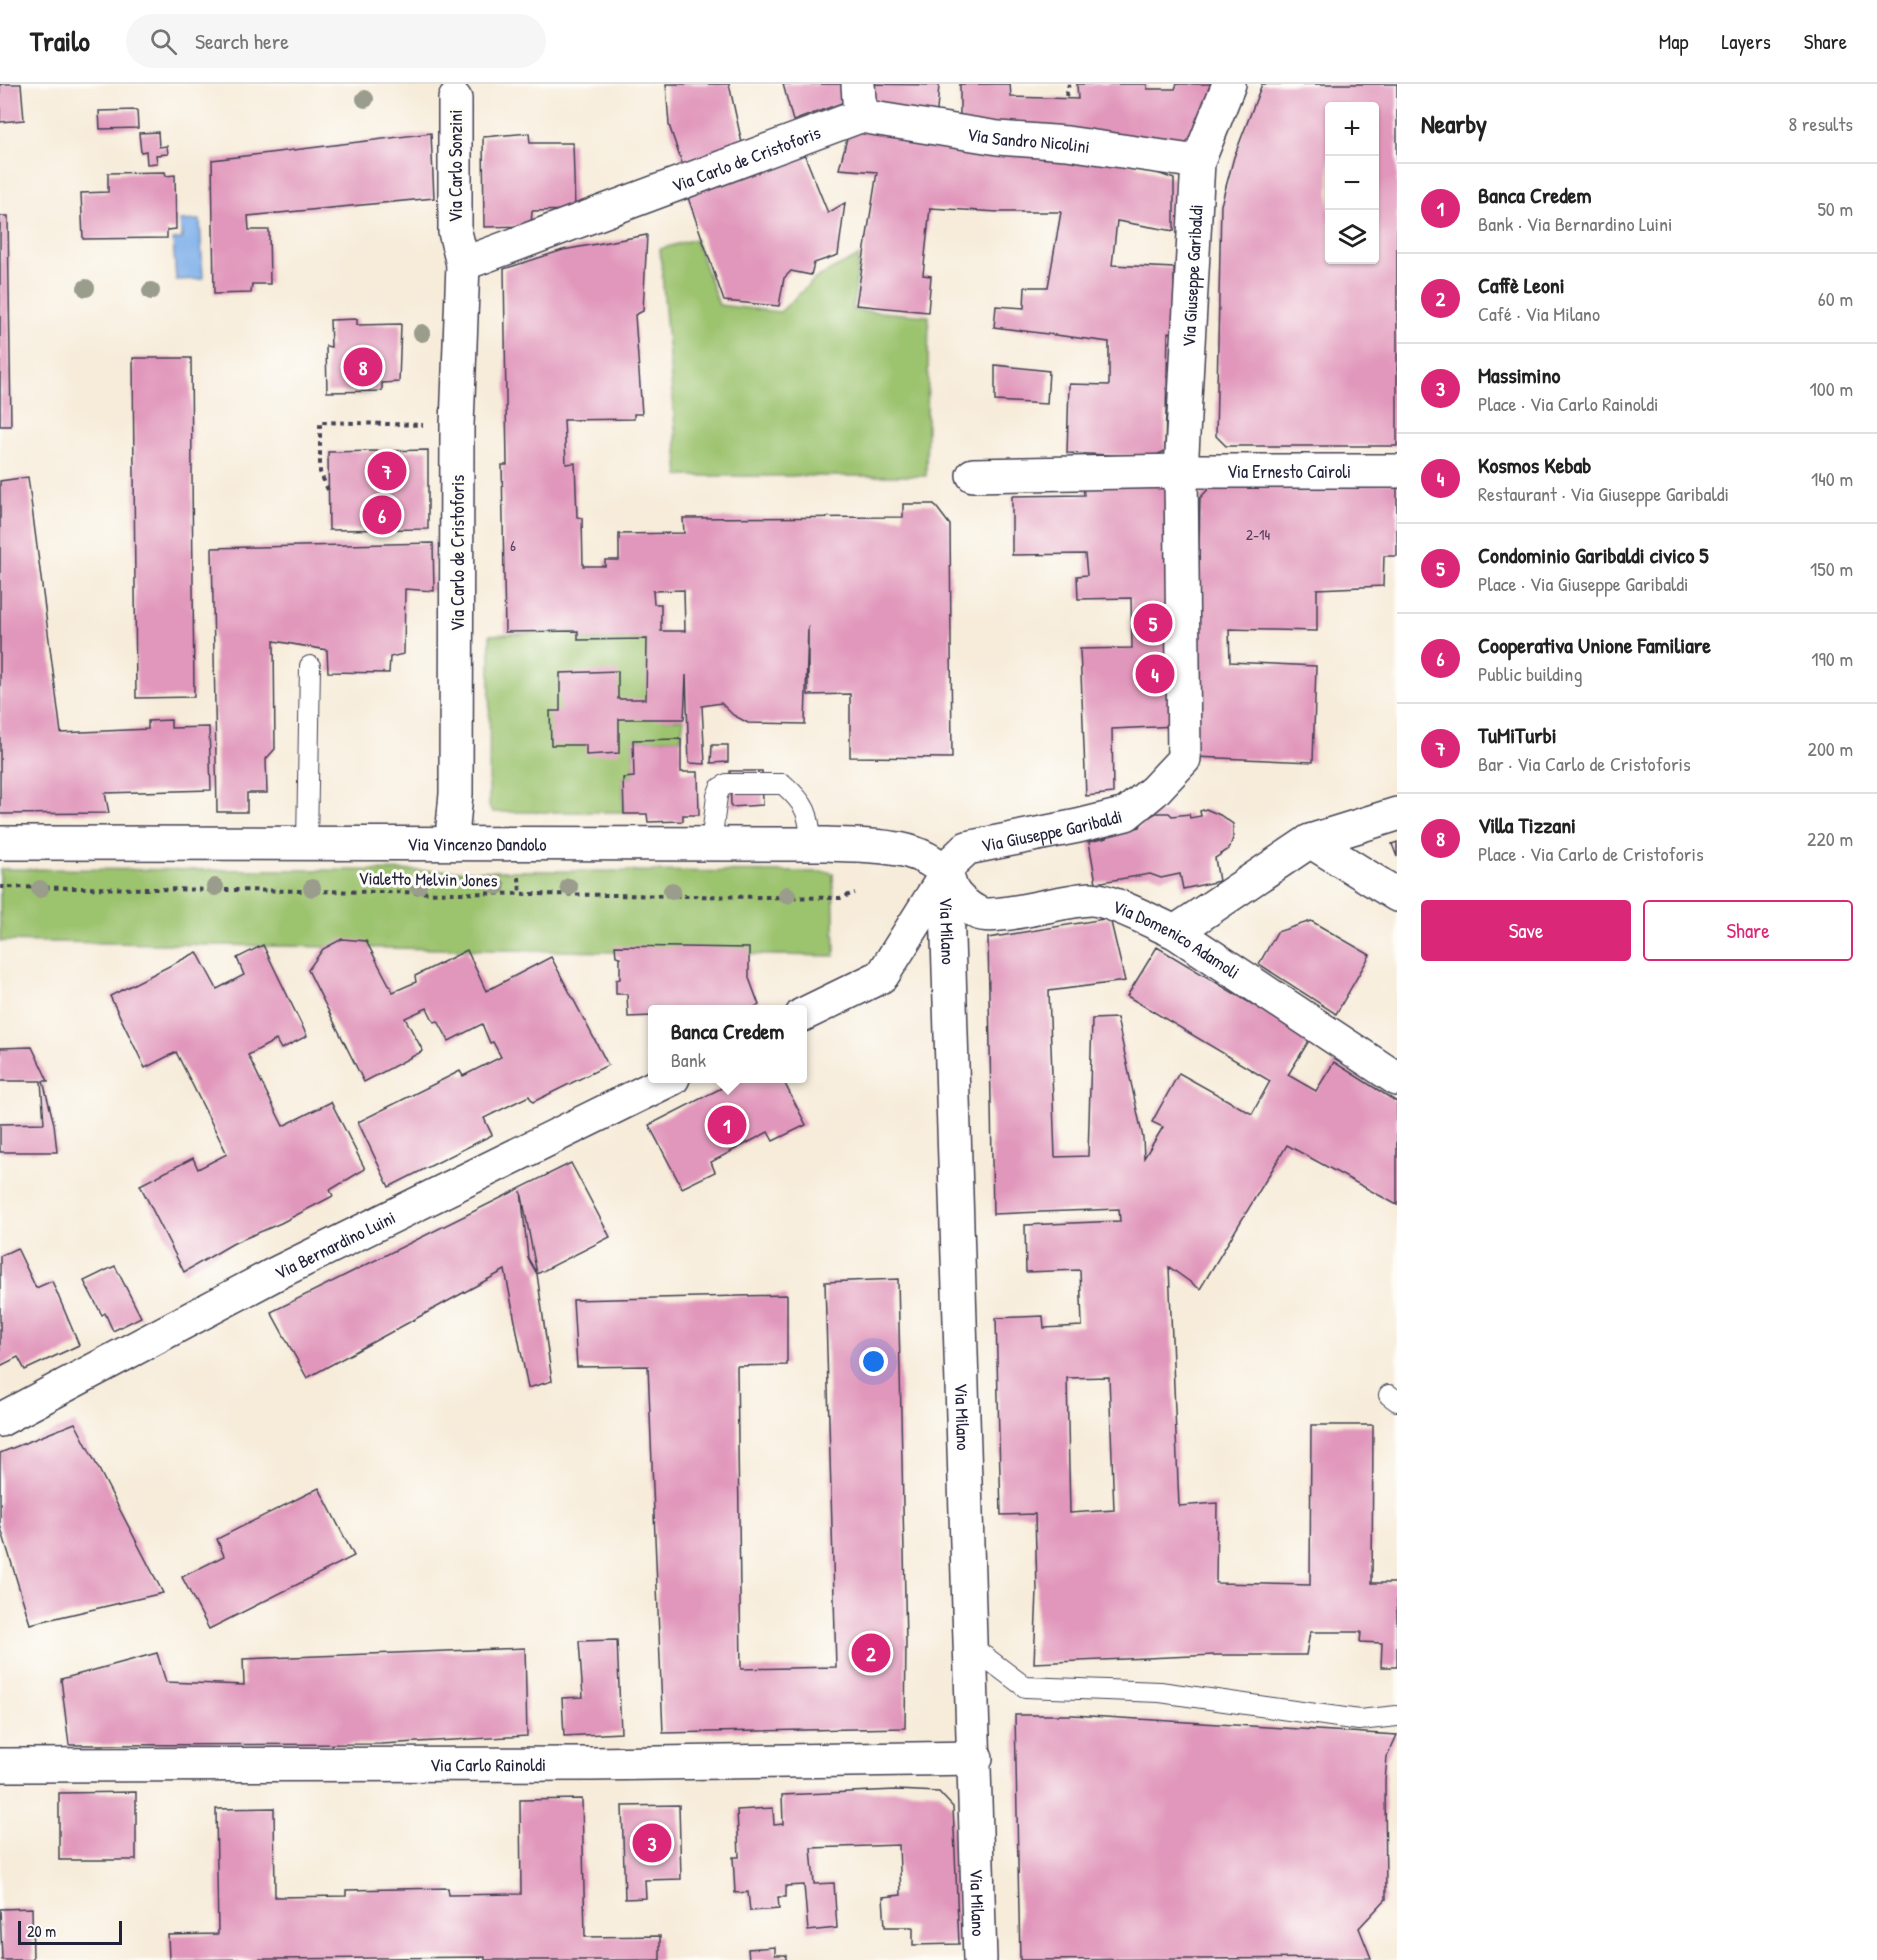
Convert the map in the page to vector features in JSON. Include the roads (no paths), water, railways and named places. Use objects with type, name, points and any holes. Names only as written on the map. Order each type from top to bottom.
[{"type":"street","points":[[858,84],[860,116]]},
{"type":"street","name":"Via Giuseppe Garibaldi","points":[[946,874],[949,865],[967,848],[1126,814],[1154,791],[1184,759],[1181,471],[1198,162],[1229,84]]},
{"type":"street","name":"Via Carlo Sonzini","points":[[455,99],[455,232]]},
{"type":"street","name":"Via Sandro Nicolini","points":[[860,116],[998,138],[1067,144],[1198,162]]},
{"type":"street","name":"Via Carlo de Cristoforis","points":[[463,264],[860,116]]},
{"type":"street","name":"Via Carlo de Cristoforis","points":[[455,232],[463,264],[457,425],[456,794],[453,826],[456,843]]},
{"type":"street","points":[[973,475],[1181,471]]},
{"type":"street","name":"Via Ernesto Cairoli","points":[[1181,471],[1397,471]]},
{"type":"street","points":[[1175,932],[1310,841],[1397,814]]},
{"type":"street","points":[[1310,841],[1397,896]]},
{"type":"street","name":"Via Vincenzo Dandolo","points":[[0,843],[811,845],[890,849],[920,854],[946,874]]},
{"type":"street","points":[[807,1013],[882,976],[946,874]]},
{"type":"street","name":"Via Domenico Adamoli","points":[[946,874],[952,891],[961,902],[979,914],[1009,912],[1092,899],[1139,915],[1175,932],[1397,1079]]},
{"type":"street","name":"Via Milano","points":[[946,874],[976,1758],[980,1960]]},
{"type":"street","name":"Via Bernardino Luini","points":[[0,1420],[275,1274],[663,1083]]},
{"type":"street","name":"Via Carlo Rainoldi","points":[[0,1765],[592,1764],[976,1758]]},
{"type":"lane","points":[[307,843],[310,666]]},
{"type":"lane","points":[[711,844],[720,788],[727,784],[783,784],[800,799],[810,820],[811,845]]},
{"type":"lane","points":[[972,1647],[1025,1687],[1160,1692],[1359,1720],[1397,1716]]},
{"type":"water","points":[[200,220],[203,279],[176,280],[173,240],[182,239],[180,221]]},
{"type":"place","name":"Villa Tizzani","points":[[363,367]]},
{"type":"place","name":"TuMiTurbi","points":[[387,471]]},
{"type":"place","name":"Cooperativa Unione Familiare","points":[[382,515]]},
{"type":"place","name":"Condominio Garibaldi civico 5","points":[[1153,623]]},
{"type":"place","name":"Kosmos Kebab","points":[[1155,674]]},
{"type":"place","name":"Banca Credem","points":[[727,1125]]},
{"type":"place","name":"Caffè Leoni","points":[[871,1653]]},
{"type":"place","name":"Massimino","points":[[652,1843]]}]
